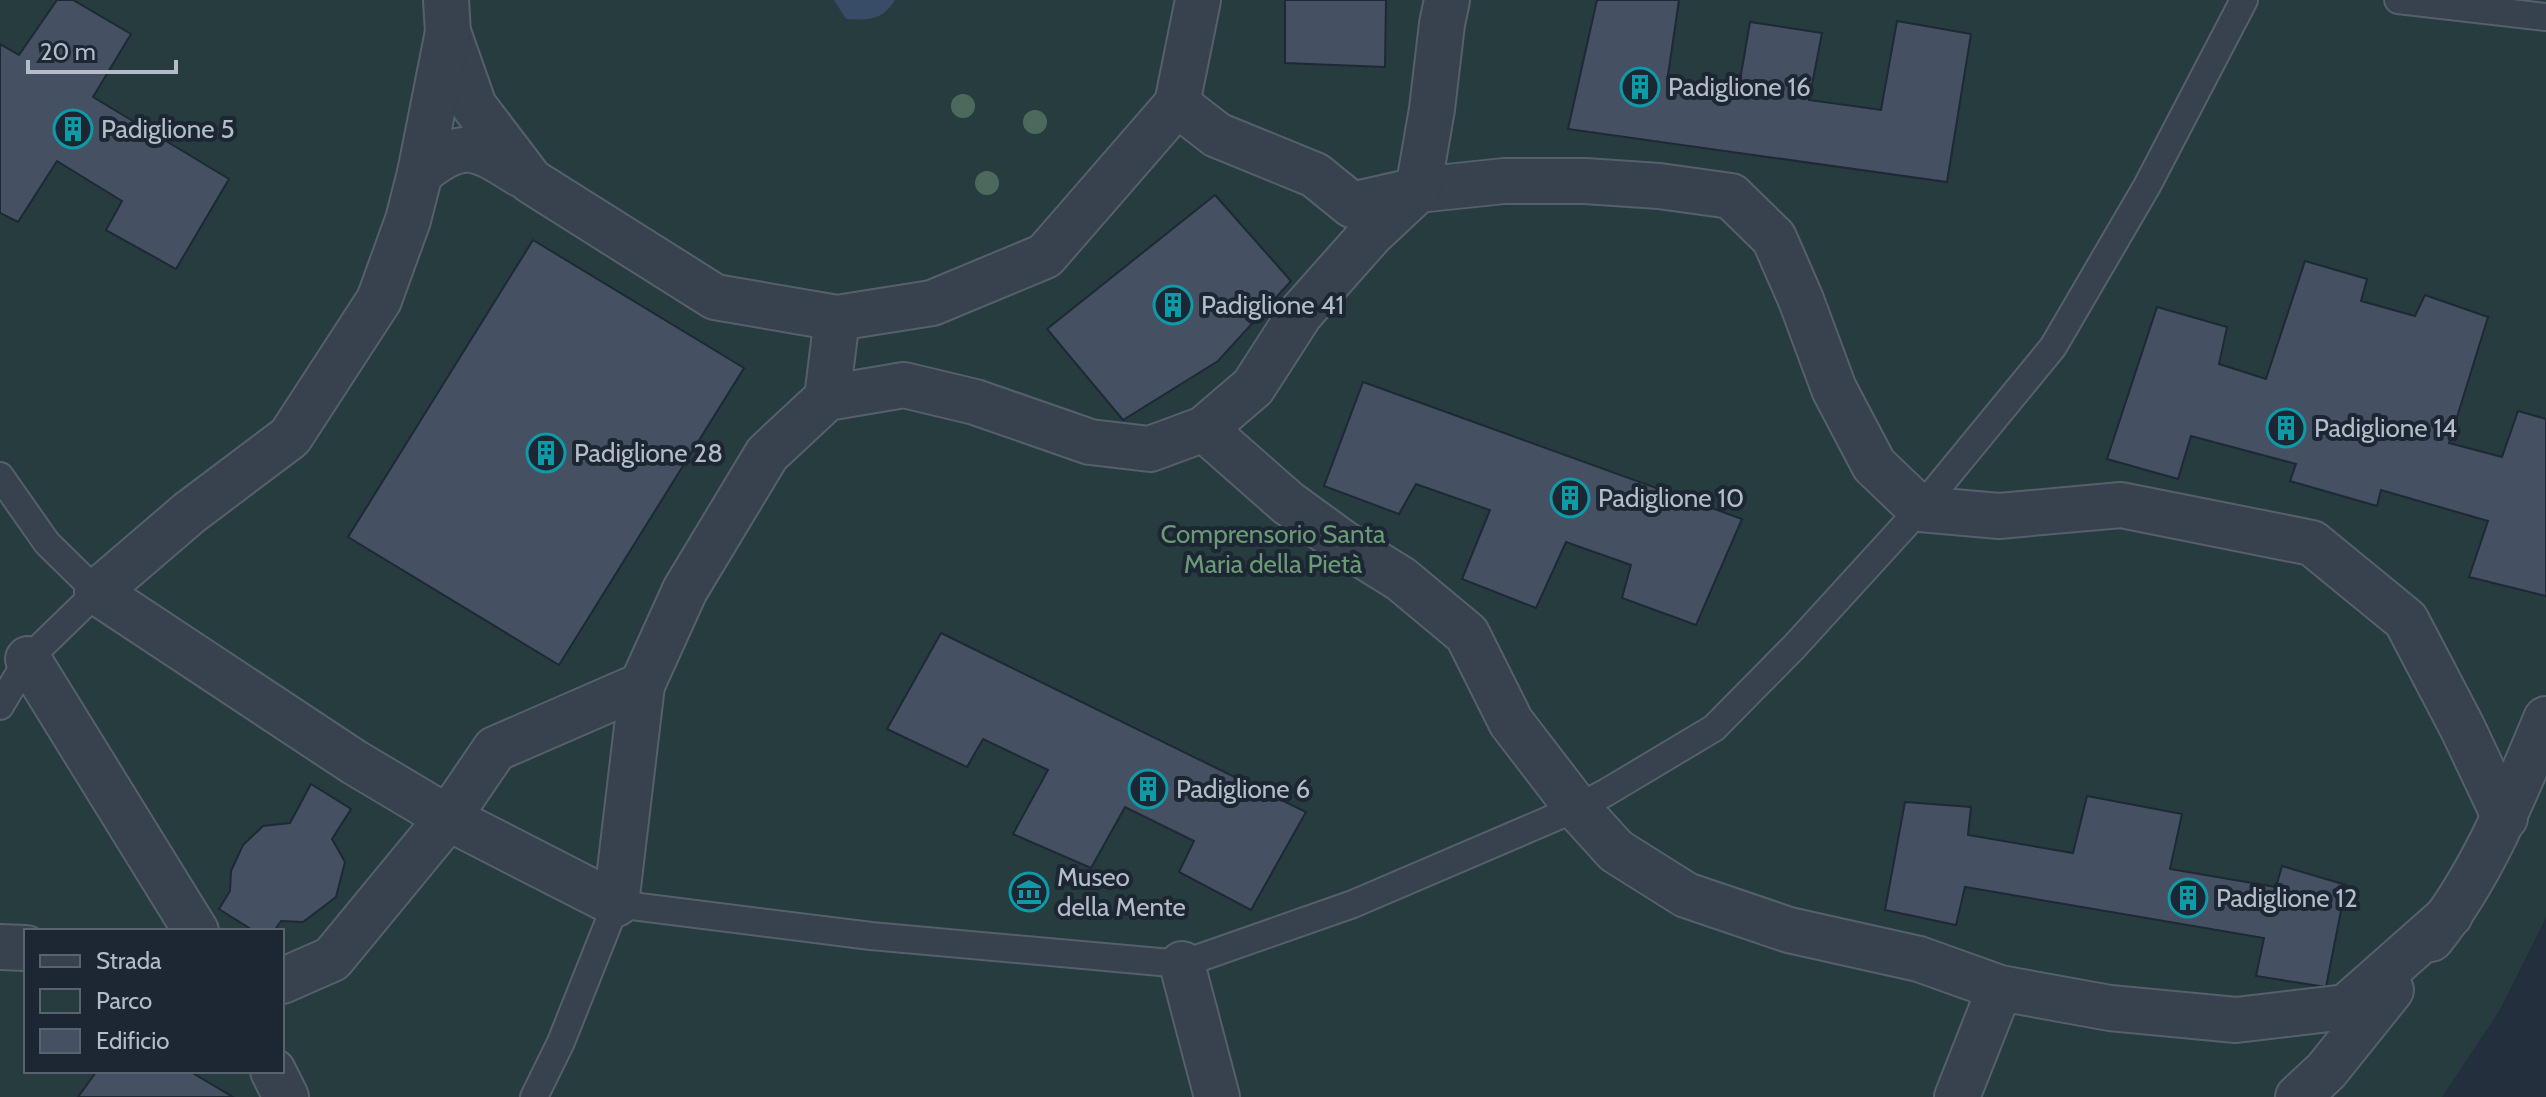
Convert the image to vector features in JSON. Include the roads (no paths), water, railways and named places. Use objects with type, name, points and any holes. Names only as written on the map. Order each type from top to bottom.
[{"type":"street","points":[[420,173],[438,158],[461,149],[482,150],[715,297],[837,318],[932,303],[1045,256],[1177,104],[1198,0]]},
{"type":"street","points":[[447,16],[420,173],[408,220],[379,300],[290,437],[189,513],[97,592],[354,762],[448,818],[616,904],[642,685],[685,590],[767,454],[827,398],[904,385],[975,402],[1090,442],[1150,449],[1204,429],[1253,387],[1300,314],[1371,234],[1418,190],[1447,0]]},
{"type":"street","points":[[447,16],[474,106],[531,181]]},
{"type":"street","points":[[1177,104],[1217,135],[1315,175],[1352,205],[1418,190],[1504,181],[1585,181],[1659,186],[1731,196],[1774,238],[1834,389],[1874,465],[1920,509],[1999,516],[2121,505],[2312,543],[2406,620],[2505,818]]},
{"type":"street","points":[[827,398],[837,318]]},
{"type":"street","points":[[1204,429],[1288,503],[1343,543],[1401,579],[1467,634],[1511,722],[1577,808],[1616,851],[1686,895],[1789,930],[1919,959],[2000,988],[2110,1008],[2236,1020],[2346,1007],[2450,915]]},
{"type":"street","points":[[28,659],[195,929]]},
{"type":"street","points":[[284,980],[332,959],[448,818],[495,749],[642,685]]},
{"type":"street","points":[[2298,1097],[2326,1071],[2450,915],[2505,818],[2546,719]]},
{"type":"street","points":[[0,947],[24,948]]},
{"type":"street","points":[[1182,964],[1217,1097]]},
{"type":"street","points":[[1957,1097],[2000,988]]},
{"type":"street","points":[[274,1073],[286,1097]]},
{"type":"lane","points":[[534,1097],[561,1042],[616,904],[871,936],[1182,964],[1353,904],[1577,808],[1714,728],[1794,647],[1920,509],[2053,347],[2147,186],[2244,0]]},
{"type":"lane","points":[[2398,0],[2546,17]]},
{"type":"lane","points":[[0,476],[47,543],[97,592],[28,659],[0,706]]},
{"type":"water","points":[[834,0],[895,0],[880,16],[846,19]]},
{"type":"place","name":"Padiglione 16","points":[[1640,87]]},
{"type":"place","name":"Padiglione 5","points":[[73,129]]},
{"type":"place","name":"Padiglione 41","points":[[1173,305]]},
{"type":"place","name":"Padiglione 14","points":[[2286,428]]},
{"type":"place","name":"Padiglione 28","points":[[546,453]]},
{"type":"place","name":"Padiglione 10","points":[[1570,498]]},
{"type":"place","name":"Padiglione 6","points":[[1148,789]]},
{"type":"place","name":"Museo della Mente","points":[[1029,892]]},
{"type":"place","name":"Padiglione 12","points":[[2188,898]]},
{"type":"park label","name":"Comprensorio Santa Maria della Pietà","points":[[1273,549]]}]
